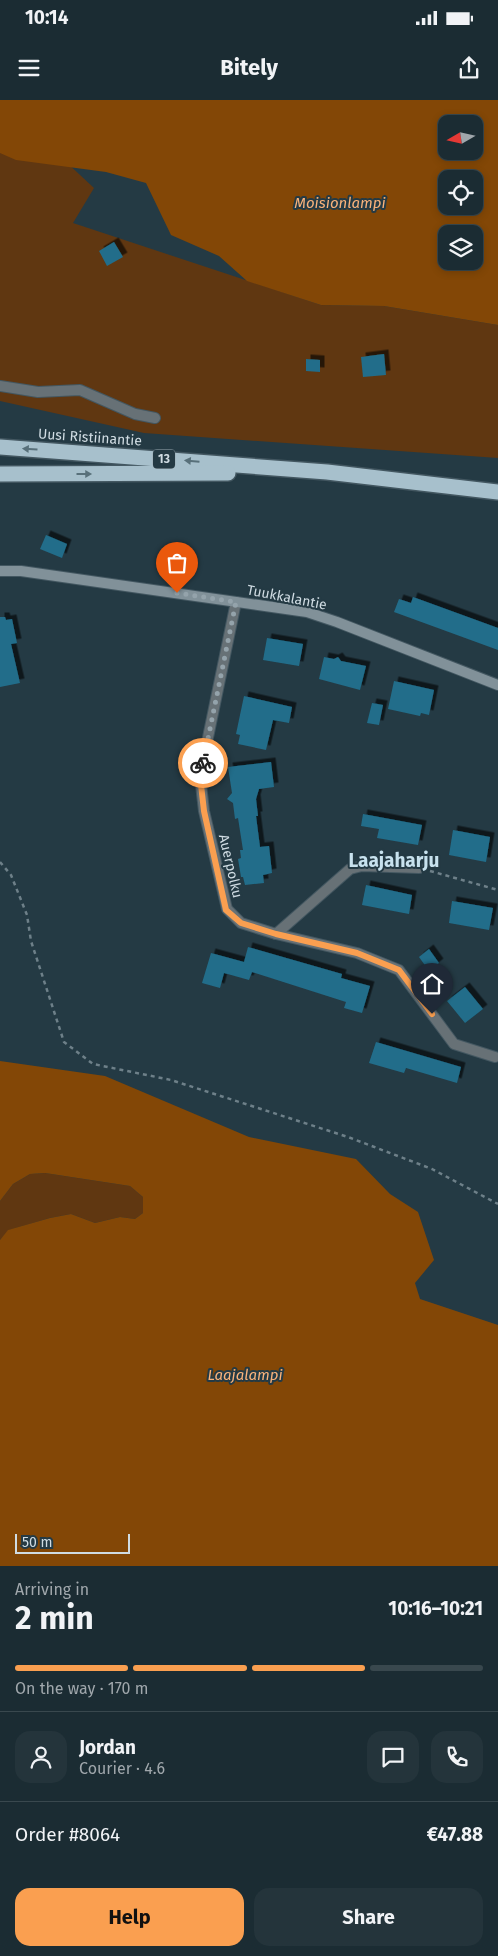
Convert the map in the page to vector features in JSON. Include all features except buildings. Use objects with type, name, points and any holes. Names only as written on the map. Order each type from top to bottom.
[{"type":"highway","name":"Uusi Ristiinantie","points":[[0,447],[328,472],[498,492]]},
{"type":"highway","name":"Uusi Ristiinantie","points":[[0,474],[328,472]]},
{"type":"street","points":[[0,386],[38,392],[80,390],[135,414],[155,418]]},
{"type":"street","name":"Tuukkalantie","points":[[0,571],[21,571],[307,612],[498,685]]},
{"type":"street","name":"Auerpolku","points":[[236,602],[200,776],[204,811],[226,910],[241,923],[276,934],[357,953],[399,970],[454,1044],[495,1057]]},
{"type":"street","points":[[276,934],[350,869],[362,866],[419,868]]},
{"type":"path","points":[[0,862],[12,875],[27,915],[31,940],[64,1042],[93,1064],[171,1080],[348,1137],[432,1170],[498,1204]]},
{"type":"path","points":[[419,868],[498,890]]},
{"type":"shaded area","points":[[0,146],[64,160],[94,188],[73,223],[321,305],[384,306],[498,325],[498,458],[144,433],[0,401]]},
{"type":"shaded area","points":[[45,1173],[130,1186],[143,1197],[143,1213],[135,1219],[120,1217],[95,1223],[71,1214],[9,1230],[0,1240],[0,1201],[13,1184],[30,1174]]},
{"type":"water","name":"Moisionlampi","points":[[0,100],[498,100],[498,325],[384,306],[321,305],[247,281],[219,256],[171,235],[146,183],[106,172],[16,160],[0,153]]},
{"type":"water","name":"Laajalampi","points":[[0,1061],[105,1076],[249,1137],[356,1159],[390,1194],[418,1212],[434,1260],[415,1283],[420,1299],[498,1325],[498,1566],[0,1566],[0,1240],[8,1230],[71,1214],[95,1223],[120,1217],[135,1219],[143,1213],[143,1197],[130,1186],[45,1173],[30,1174],[13,1184],[0,1201]]},
{"type":"way so far","points":[[177,593],[236,602],[203,763]]},
{"type":"district","name":"Laajaharju","points":[[394,860]]},
{"type":"route","points":[[203,763],[200,776],[204,811],[226,910],[241,923],[276,934],[357,953],[399,970],[432,1014]]}]
